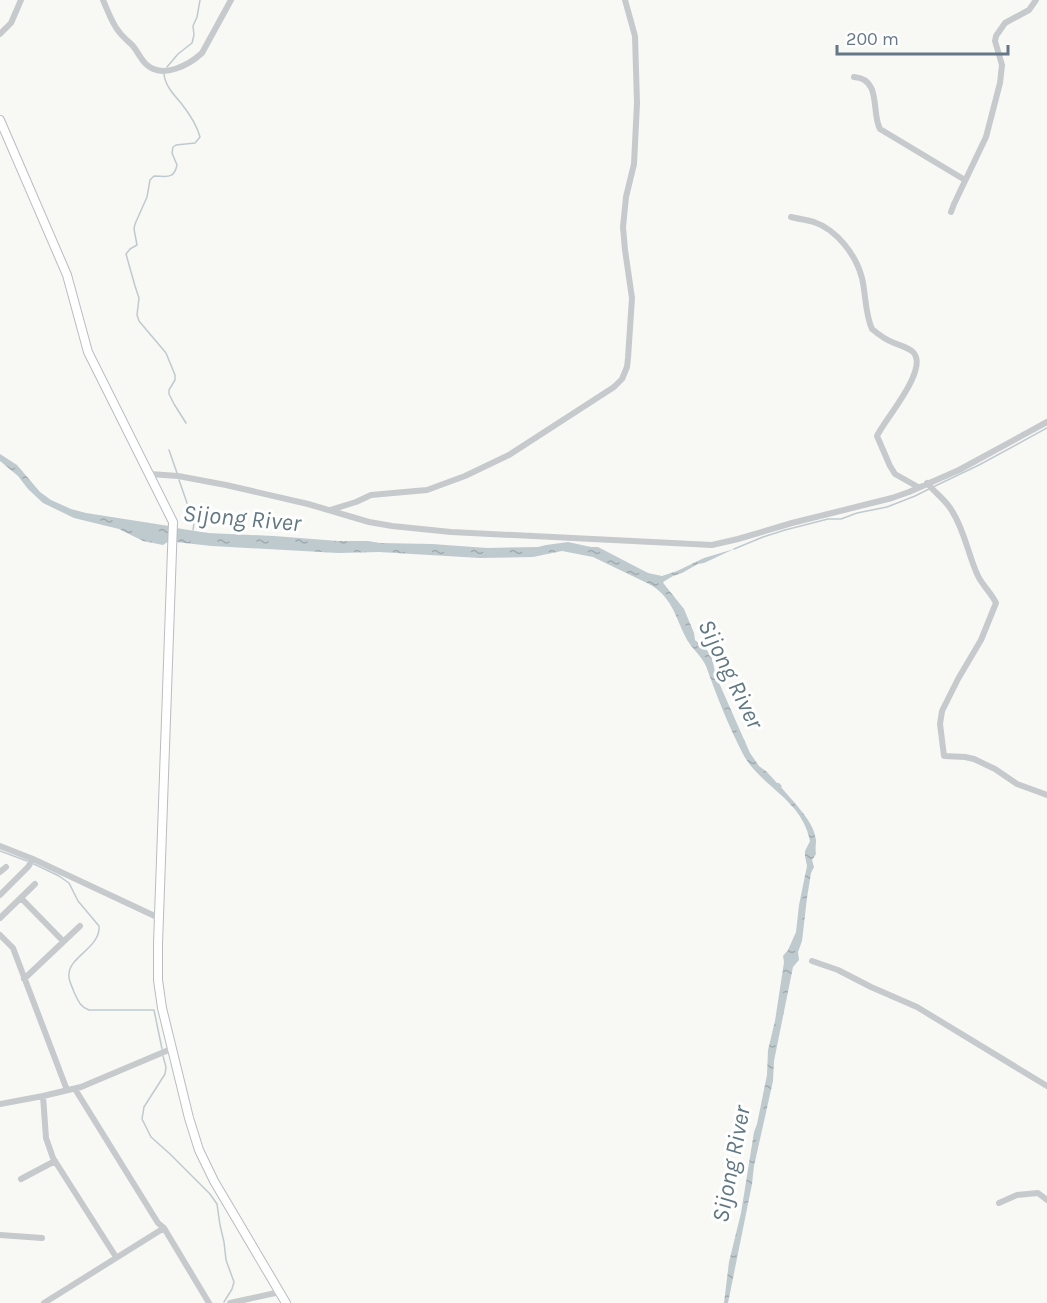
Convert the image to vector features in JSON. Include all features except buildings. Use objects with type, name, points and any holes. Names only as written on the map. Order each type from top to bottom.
[{"type":"main road","points":[[0,120],[67,275],[88,352],[172,518],[172,583],[159,918],[158,980],[162,1008],[193,1132],[207,1170],[286,1303]]},
{"type":"street","points":[[0,34],[11,23],[21,0]]},
{"type":"street","points":[[103,0],[120,33],[149,66],[161,71],[177,68],[199,56],[231,0]]},
{"type":"street","points":[[330,510],[371,495],[427,490],[474,472],[529,443],[608,392],[622,379],[627,367],[632,298],[623,237],[623,218],[634,164],[637,103],[635,36],[625,0]]},
{"type":"street","points":[[951,212],[986,137],[1000,83],[1002,65],[995,41],[996,36],[1005,23],[1029,10],[1036,0]]},
{"type":"street","points":[[854,77],[865,80],[872,90],[877,126],[880,129],[965,180]]},
{"type":"street","points":[[791,217],[814,222],[842,241],[855,260],[862,276],[872,329],[916,355],[917,363],[912,380],[877,436],[895,474],[918,487]]},
{"type":"street","points":[[150,474],[178,476],[226,485],[330,510],[380,525],[432,531],[712,544],[738,539],[818,515],[909,492],[959,470],[1047,422]]},
{"type":"street","points":[[927,483],[951,509],[978,576],[996,603],[981,640],[942,711],[940,724],[944,756],[974,759],[995,769],[1017,784],[1047,795]]},
{"type":"street","points":[[0,846],[159,918]]},
{"type":"street","points":[[0,895],[33,859]]},
{"type":"street","points":[[0,918],[35,884]]},
{"type":"street","points":[[21,898],[63,941]]},
{"type":"street","points":[[24,979],[80,926]]},
{"type":"street","points":[[0,935],[13,948],[67,1090]]},
{"type":"street","points":[[812,961],[838,970],[917,1007],[1047,1086]]},
{"type":"street","points":[[0,1104],[75,1089],[171,1048]]},
{"type":"street","points":[[75,1089],[209,1303]]},
{"type":"street","points":[[43,1096],[46,1138],[55,1161],[116,1257]]},
{"type":"street","points":[[21,1179],[55,1161]]},
{"type":"street","points":[[999,1203],[1017,1196],[1038,1193],[1047,1200]]},
{"type":"street","points":[[44,1303],[164,1228]]},
{"type":"street","points":[[0,1235],[42,1238]]},
{"type":"street","points":[[230,1303],[280,1292]]},
{"type":"water","points":[[0,454],[17,465],[40,492],[51,500],[86,513],[169,526],[169,541],[163,545],[143,541],[119,529],[74,518],[43,503],[18,476],[0,461]]},
{"type":"water","points":[[176,528],[208,533],[487,548],[538,547],[568,542],[598,547],[648,573],[662,576],[704,558],[734,549],[663,582],[684,609],[695,640],[711,654],[716,676],[750,753],[759,766],[782,786],[811,826],[816,840],[816,854],[812,860],[814,867],[811,873],[802,941],[798,952],[799,960],[793,967],[774,1061],[773,1081],[728,1303],[724,1303],[729,1262],[741,1213],[754,1132],[767,1075],[768,1050],[775,1021],[783,956],[796,932],[807,866],[805,851],[810,841],[799,815],[761,777],[744,756],[706,666],[687,640],[667,600],[649,584],[593,557],[562,551],[533,557],[480,558],[212,546],[175,542]]},
{"type":"waterway","points":[[167,67],[192,43],[193,26],[200,0]]},
{"type":"waterway","points":[[164,74],[168,86],[189,115],[200,137],[195,143],[173,147],[172,153],[177,165],[172,175],[154,176],[150,180],[147,197],[135,224],[137,245],[126,254],[139,298],[137,315],[139,321],[166,353],[175,375],[169,394],[186,423]]},
{"type":"waterway","points":[[933,487],[1047,428]]},
{"type":"waterway","points":[[169,450],[177,473]]},
{"type":"waterway","name":"Sijong River","points":[[179,480],[194,523],[193,530]]},
{"type":"waterway","points":[[734,549],[785,530],[887,507],[929,489]]},
{"type":"waterway","points":[[0,851],[27,861]]},
{"type":"waterway","points":[[34,864],[69,883],[78,901],[99,926],[95,940],[70,968],[70,981],[80,1003],[89,1010],[154,1010],[162,1049]]},
{"type":"waterway","points":[[163,1056],[165,1074],[144,1107],[142,1119],[151,1137],[210,1194],[217,1204],[226,1260],[234,1282],[224,1302]]}]
